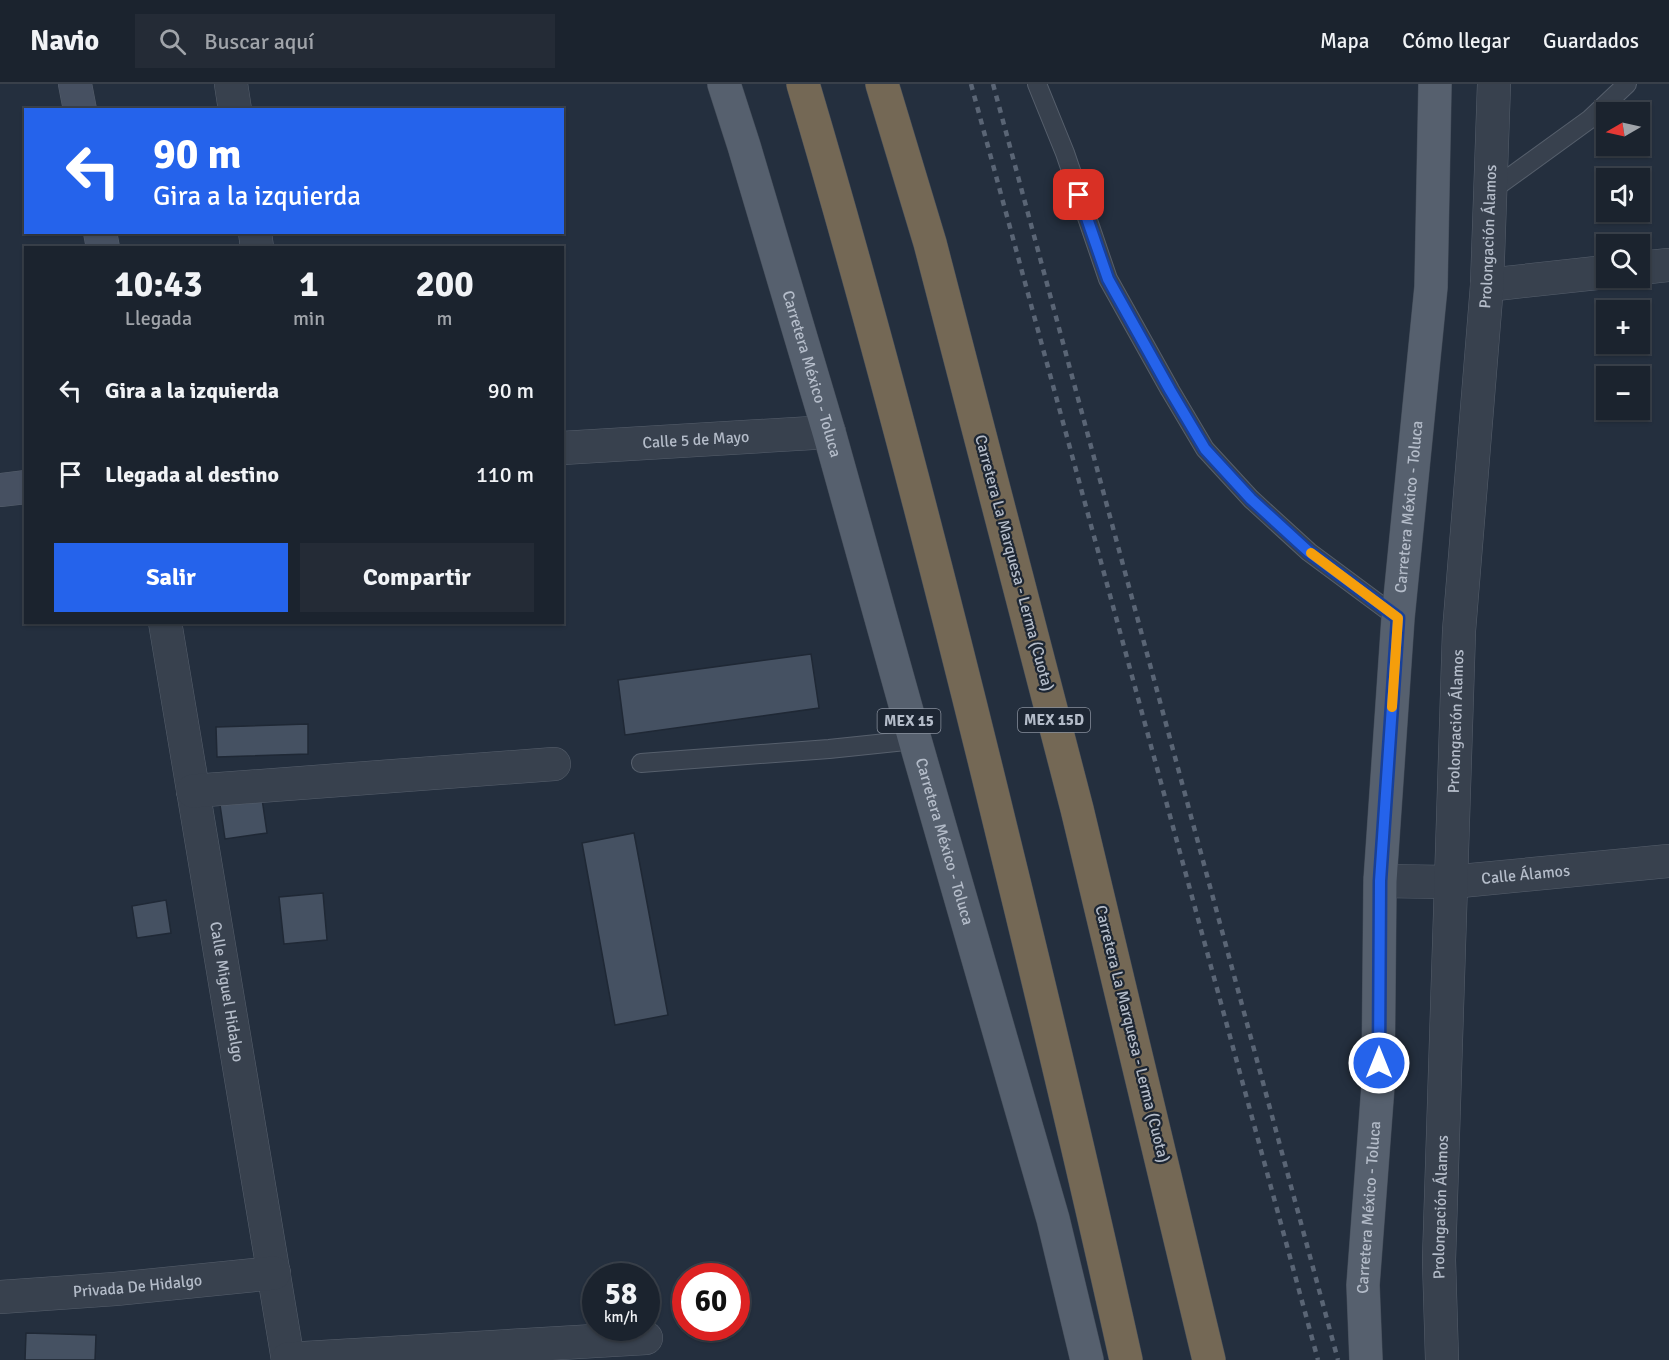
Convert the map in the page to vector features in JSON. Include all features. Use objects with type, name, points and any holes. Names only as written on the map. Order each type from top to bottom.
[{"type":"highway","points":[[803,84],[942,587],[1126,1360]]},
{"type":"highway","name":"Carretera La Marquesa - Lerma (Cuota)","points":[[882,84],[930,243],[1077,808],[1209,1360]]},
{"type":"main road","name":"Carretera México - Toluca","points":[[724,84],[828,432],[1053,1219],[1087,1360]]},
{"type":"main road","name":"Carretera México - Toluca","points":[[1366,1360],[1363,1285],[1378,1086],[1380,881],[1398,618],[1431,287],[1435,84]]},
{"type":"street","points":[[75,84],[80,108]]},
{"type":"street","points":[[231,84],[235,108]]},
{"type":"street","name":"Prolongación Álamos","points":[[1442,1360],[1439,1260],[1459,631],[1487,285],[1494,84]]},
{"type":"street","points":[[1650,267],[1669,265]]},
{"type":"street","points":[[1487,285],[1596,273]]},
{"type":"street","name":"Calle 5 de Mayo","points":[[564,448],[828,432]]},
{"type":"street","points":[[0,490],[24,488]]},
{"type":"street","name":"Calle Miguel Hidalgo","points":[[165,624],[288,1359]]},
{"type":"street","points":[[193,791],[554,765]]},
{"type":"street","name":"Calle Álamos","points":[[1380,881],[1450,882],[1669,861]]},
{"type":"street","name":"Privada De Hidalgo","points":[[0,1297],[115,1289],[274,1273]]},
{"type":"street","points":[[288,1359],[595,1341]]},
{"type":"lane","points":[[1492,190],[1590,119],[1627,84]]},
{"type":"lane","points":[[1043,88],[1108,279],[1205,449],[1251,499],[1309,552],[1398,618]]},
{"type":"lane","points":[[641,763],[830,749],[915,740]]},
{"type":"building","points":[[811,654],[819,708],[625,735],[618,680]]},
{"type":"building","points":[[308,724],[308,754],[217,757],[216,727]]},
{"type":"building","points":[[261,792],[267,833],[225,839],[219,798]]},
{"type":"building","points":[[634,833],[668,1015],[615,1025],[582,843]]},
{"type":"building","points":[[323,893],[327,940],[284,944],[279,897]]},
{"type":"building","points":[[166,900],[171,933],[137,938],[132,906]]},
{"type":"building","points":[[26,1333],[96,1335],[95,1360],[25,1360]]},
{"type":"railway","points":[[971,84],[1318,1360]]},
{"type":"railway","points":[[993,84],[1338,1360]]},
{"type":"slow traffic","points":[[1311,553],[1398,618],[1392,707]]},
{"type":"route","points":[[1079,195],[1108,279],[1205,449],[1251,499],[1309,552],[1398,618],[1380,881],[1379,1063]]}]
